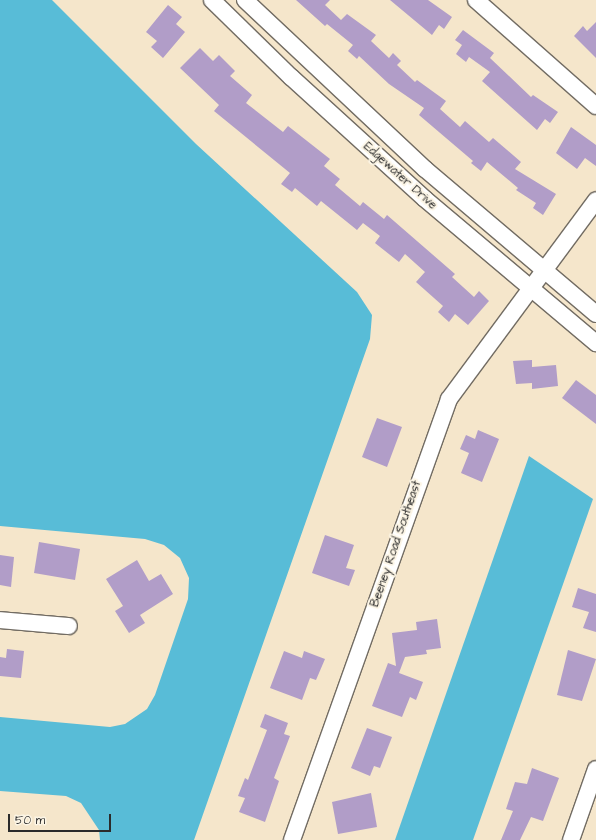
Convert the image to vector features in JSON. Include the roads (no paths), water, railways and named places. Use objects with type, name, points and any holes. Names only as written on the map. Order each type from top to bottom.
[{"type":"street","name":"Edgewater Drive","points":[[212,0],[425,200],[596,343]]},
{"type":"street","points":[[476,0],[596,106]]},
{"type":"street","name":"Edgewater Drive","points":[[250,4],[365,115],[596,314]]},
{"type":"street","points":[[237,25],[250,4]]},
{"type":"street","name":"Beeney Road Southeast","points":[[292,840],[442,414],[458,384],[542,269],[596,200]]},
{"type":"street","points":[[0,620],[69,626]]},
{"type":"street","points":[[571,840],[596,769]]},
{"type":"water","points":[[0,0],[52,0],[196,144],[357,292],[372,315],[370,339],[194,840],[100,840],[99,830],[81,803],[66,796],[0,791],[0,717],[110,727],[125,724],[147,709],[155,695],[188,599],[189,578],[180,558],[164,545],[145,539],[0,526]]},
{"type":"water","points":[[529,456],[593,499],[473,840],[395,840]]}]
